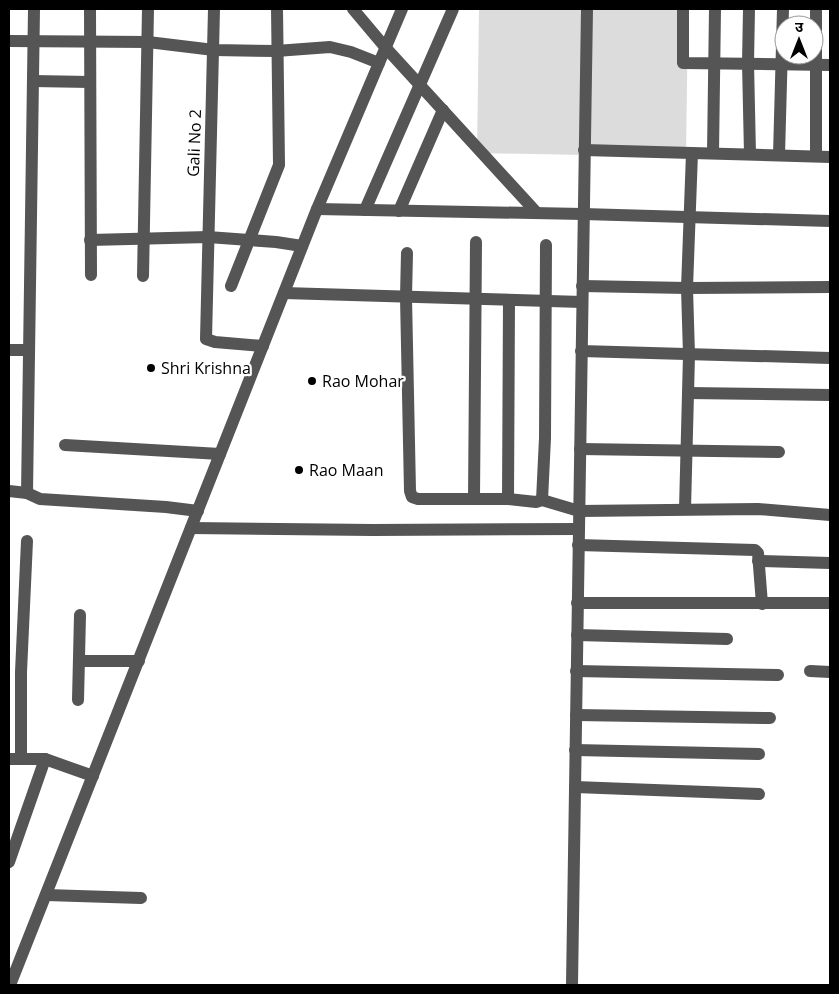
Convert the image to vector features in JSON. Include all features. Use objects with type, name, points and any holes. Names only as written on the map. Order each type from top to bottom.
[{"type":"street","points":[[27,493],[34,9]]},
{"type":"street","points":[[90,9],[91,275]]},
{"type":"street","points":[[143,276],[148,9]]},
{"type":"street","points":[[214,9],[214,50]]},
{"type":"street","points":[[231,286],[279,165],[276,51],[277,9]]},
{"type":"street","points":[[353,9],[385,47],[537,213]]},
{"type":"street","points":[[10,985],[302,246],[402,9]]},
{"type":"street","points":[[366,210],[453,9]]},
{"type":"street","points":[[572,985],[586,9]]},
{"type":"street","points":[[683,9],[683,63],[774,64]]},
{"type":"street","points":[[713,152],[715,9]]},
{"type":"street","points":[[749,9],[750,154]]},
{"type":"street","points":[[9,42],[148,42],[214,50],[276,51],[330,47],[351,52],[378,63]]},
{"type":"street","name":"Gali No 2","points":[[214,50],[206,339],[215,342],[263,346]]},
{"type":"street","points":[[779,155],[782,65]]},
{"type":"street","points":[[815,65],[816,156]]},
{"type":"street","points":[[33,81],[90,82]]},
{"type":"street","points":[[399,211],[444,110]]},
{"type":"street","points":[[584,150],[713,152],[830,157]]},
{"type":"street","points":[[685,509],[692,153]]},
{"type":"street","points":[[317,209],[830,221]]},
{"type":"street","points":[[90,240],[208,237],[302,246]]},
{"type":"street","points":[[474,499],[476,242]]},
{"type":"street","points":[[542,500],[545,438],[546,245]]},
{"type":"street","points":[[407,253],[406,297],[410,491],[412,497],[418,499],[508,499],[536,502],[542,500],[579,511],[758,509],[830,515]]},
{"type":"street","points":[[582,286],[830,288]]},
{"type":"street","points":[[284,293],[582,302]]},
{"type":"street","points":[[508,499],[509,300]]},
{"type":"street","points":[[9,350],[28,350]]},
{"type":"street","points":[[581,351],[830,358]]},
{"type":"street","points":[[688,393],[830,395]]},
{"type":"street","points":[[65,445],[220,454]]},
{"type":"street","points":[[580,449],[779,452]]},
{"type":"street","points":[[9,491],[27,493],[40,499],[166,507],[198,511]]},
{"type":"street","points":[[192,528],[373,530],[578,529]]},
{"type":"street","points":[[27,541],[15,759],[45,759],[94,776]]},
{"type":"street","points":[[578,545],[752,549],[758,553],[762,604]]},
{"type":"street","points":[[758,562],[830,563]]},
{"type":"street","points":[[577,603],[762,604],[830,602]]},
{"type":"street","points":[[78,700],[80,615]]},
{"type":"street","points":[[577,635],[727,639]]},
{"type":"street","points":[[79,661],[139,661]]},
{"type":"street","points":[[576,671],[778,674]]},
{"type":"street","points":[[810,671],[830,672]]},
{"type":"street","points":[[576,715],[770,718]]},
{"type":"street","points":[[575,750],[759,754]]},
{"type":"street","points":[[9,862],[45,759]]},
{"type":"street","points":[[575,787],[759,794]]},
{"type":"street","points":[[46,896],[141,898]]},
{"type":"shaded area","points":[[479,9],[688,9],[686,157],[477,153]]},
{"type":"place","name":"Shri Krishna","points":[[151,368]]},
{"type":"place","name":"Rao Mohar","points":[[312,381]]},
{"type":"place","name":"Rao Maan","points":[[299,470]]}]
